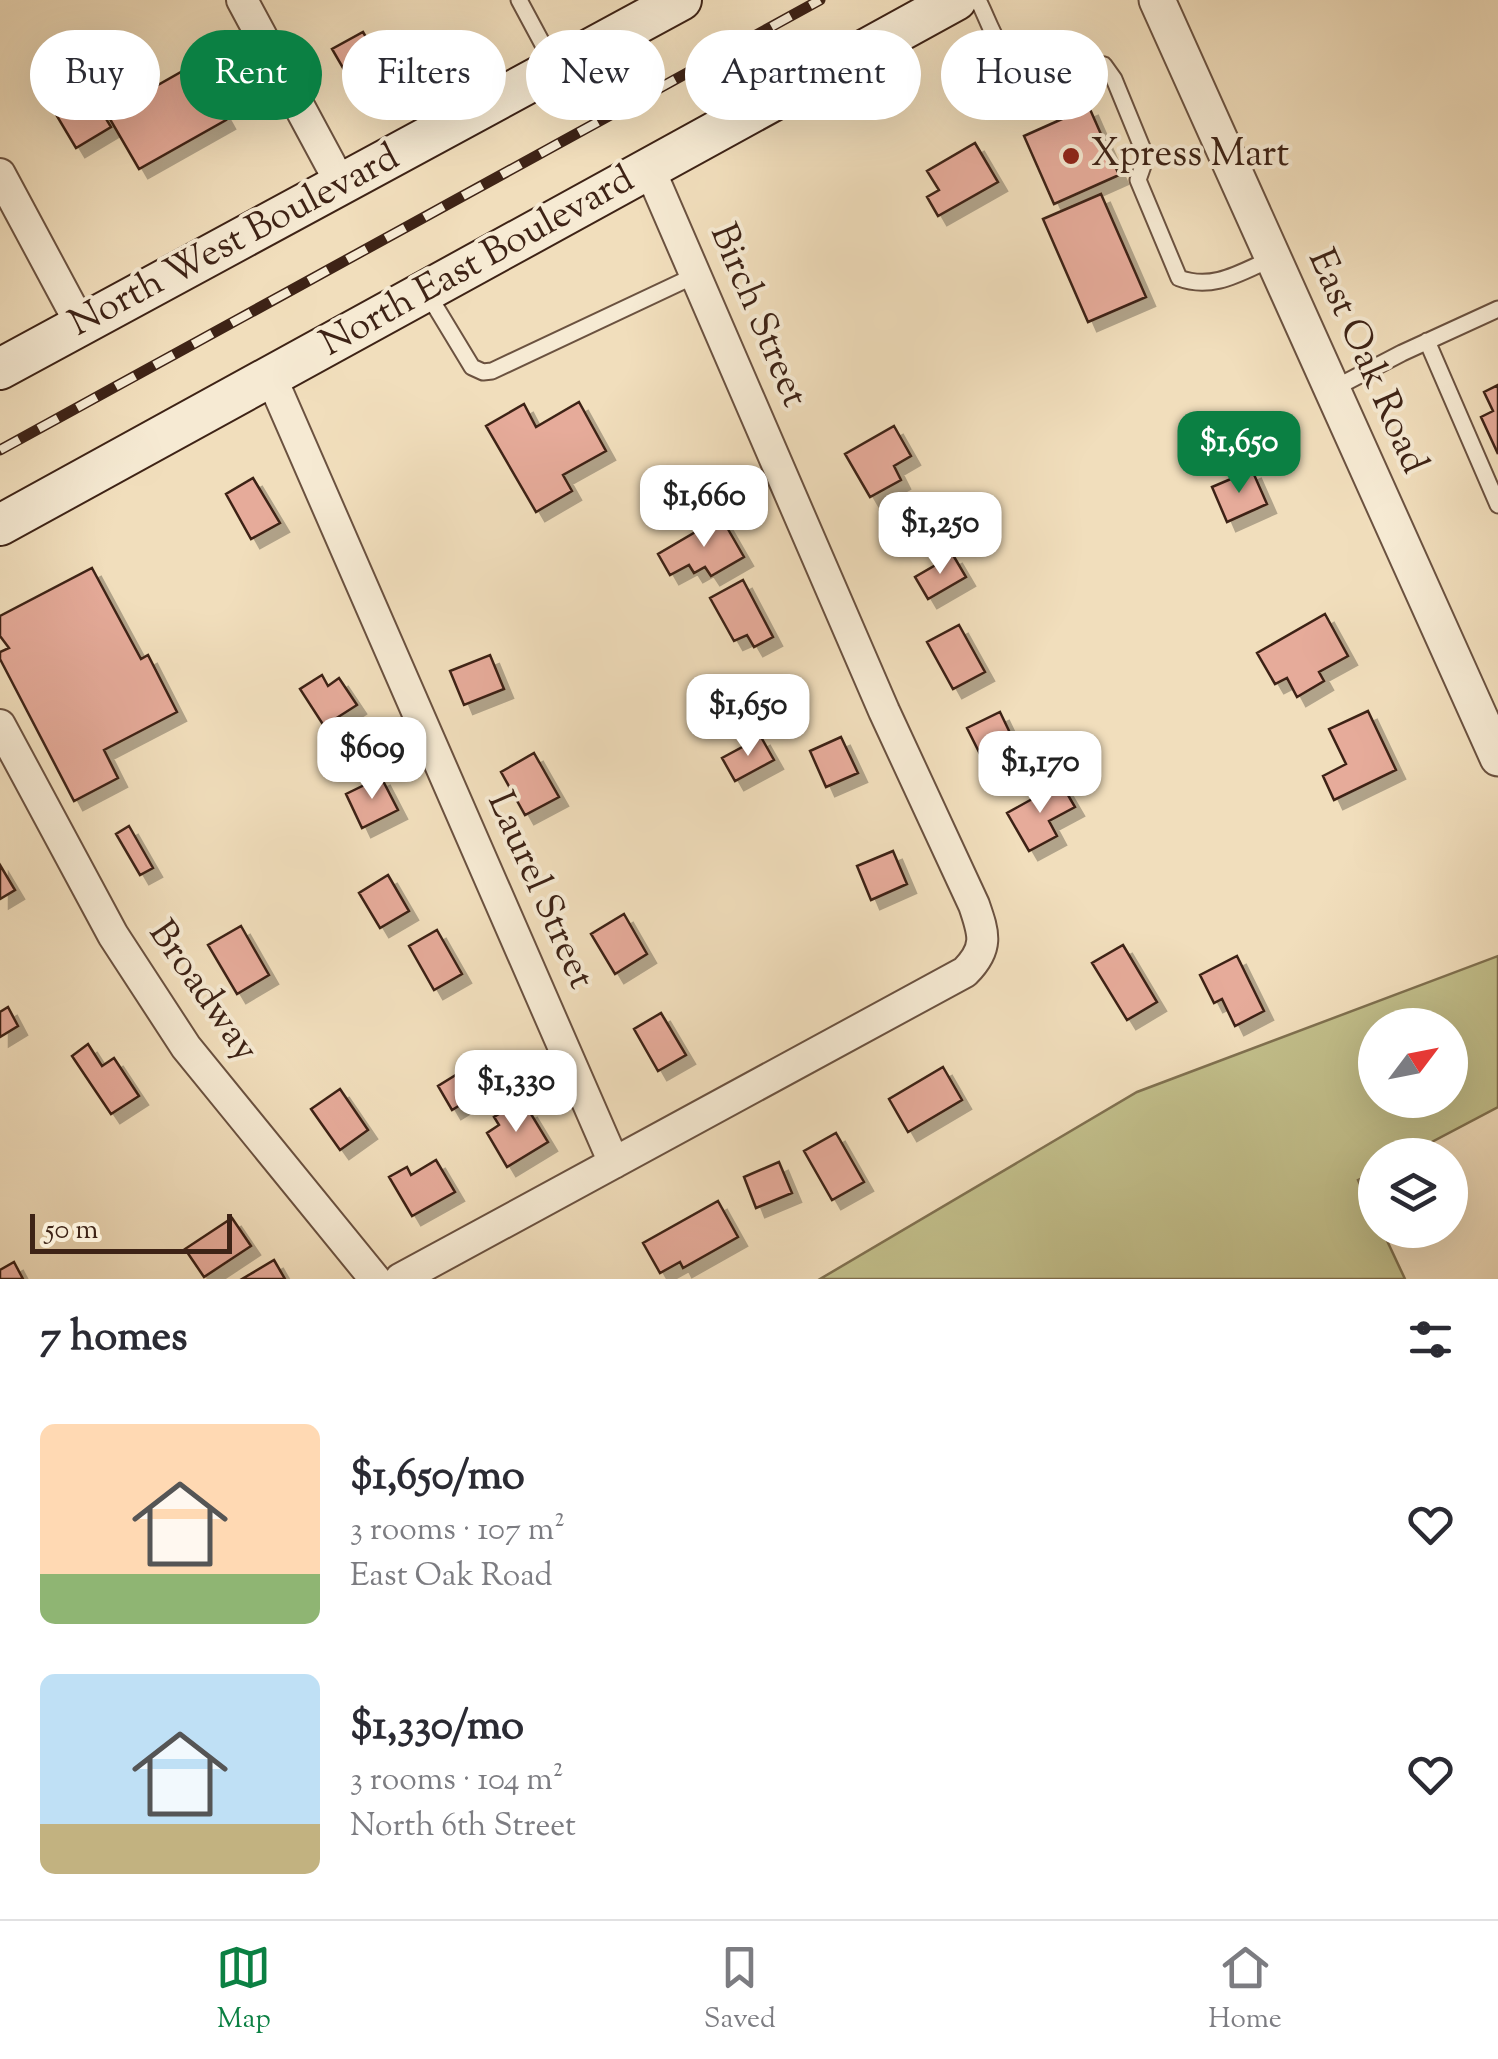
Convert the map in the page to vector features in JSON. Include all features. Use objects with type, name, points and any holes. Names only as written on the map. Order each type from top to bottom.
[{"type":"main road","name":"North West Boulevard","points":[[625,30],[680,0]]},
{"type":"main road","name":"North East Boulevard","points":[[0,526],[956,0]]},
{"type":"main road","name":"North West Boulevard","points":[[0,369],[526,84]]},
{"type":"street","points":[[242,0],[341,184]]},
{"type":"street","name":"East Oak Road","points":[[1157,0],[1498,758]]},
{"type":"street","name":"Birch Street","points":[[400,1279],[965,972],[978,959],[983,932],[649,168]]},
{"type":"street","points":[[0,174],[81,325]]},
{"type":"street","name":"Laurel Street","points":[[271,377],[614,1162]]},
{"type":"street","name":"Broadway","points":[[0,726],[113,936],[186,1047],[375,1279]]},
{"type":"lane","points":[[518,0],[534,30]]},
{"type":"lane","points":[[978,0],[1010,63],[1024,75],[1048,77],[1084,62],[1104,65],[1114,79],[1146,157],[1138,180],[1178,278],[1195,285],[1214,284],[1273,258]]},
{"type":"lane","points":[[426,291],[472,367],[492,372],[696,276]]},
{"type":"lane","points":[[1331,390],[1498,310]]},
{"type":"lane","points":[[1427,342],[1498,505]]},
{"type":"shaded area","points":[[1498,956],[1498,1107],[1439,1138],[1358,1138],[1358,1248],[1390,1248],[1405,1279],[820,1279],[1137,1092],[1358,1009],[1358,1118],[1468,1118],[1468,1008],[1360,1008]]},
{"type":"building","points":[[342,44],[342,66],[332,49]]},
{"type":"building","points":[[180,73],[180,120],[226,120],[139,169],[110,120],[160,120],[160,84]]},
{"type":"building","points":[[59,120],[107,120],[111,127],[76,148]]},
{"type":"building","name":"Xpress Mart","points":[[1060,120],[1095,120],[1119,175],[1054,204],[1024,136]]},
{"type":"building","points":[[975,143],[998,182],[938,216],[927,197],[939,190],[927,171]]},
{"type":"building","points":[[1101,194],[1146,297],[1088,322],[1043,219]]},
{"type":"building","points":[[1498,385],[1498,454],[1481,417],[1493,411],[1484,392]]},
{"type":"building","points":[[579,402],[606,451],[563,475],[572,491],[536,512],[486,426],[524,404],[536,427]]},
{"type":"building","points":[[894,426],[911,456],[894,466],[901,480],[870,497],[845,454]]},
{"type":"building","points":[[1252,470],[1267,504],[1227,522],[1212,487]]},
{"type":"building","points":[[693,471],[707,494],[679,511],[665,488]]},
{"type":"building","points":[[253,478],[280,523],[251,539],[226,494]]},
{"type":"building","points":[[721,517],[744,557],[711,576],[705,567],[694,573],[689,565],[670,575],[658,554]]},
{"type":"building","points":[[953,555],[966,577],[928,599],[915,577]]},
{"type":"building","points":[[92,568],[141,659],[148,655],[177,712],[104,750],[118,778],[74,801],[0,659],[0,652],[9,648],[0,636],[0,616]]},
{"type":"building","points":[[743,580],[773,637],[754,647],[747,635],[734,641],[710,598]]},
{"type":"building","points":[[1325,614],[1348,656],[1319,672],[1324,681],[1297,697],[1287,678],[1275,684],[1257,653]]},
{"type":"building","points":[[959,625],[985,672],[953,689],[927,642]]},
{"type":"building","points":[[490,655],[504,689],[464,705],[450,671]]},
{"type":"building","points":[[322,675],[328,686],[339,678],[357,705],[324,726],[300,689]]},
{"type":"building","points":[[1368,711],[1396,770],[1334,800],[1323,776],[1346,764],[1329,729]]},
{"type":"building","points":[[1000,712],[1023,760],[991,776],[967,728]]},
{"type":"building","points":[[761,737],[774,760],[735,781],[722,758]]},
{"type":"building","points":[[841,737],[858,773],[826,787],[810,751]]},
{"type":"building","points":[[534,753],[559,797],[525,815],[501,772]]},
{"type":"building","points":[[381,777],[398,810],[362,828],[346,794]]},
{"type":"building","points":[[1061,783],[1075,807],[1049,821],[1057,836],[1029,851],[1007,813]]},
{"type":"building","points":[[129,826],[153,868],[140,875],[116,834]]},
{"type":"building","points":[[893,851],[907,884],[871,900],[857,866]]},
{"type":"building","points":[[0,865],[15,890],[0,899]]},
{"type":"building","points":[[388,875],[409,911],[380,928],[359,893]]},
{"type":"building","points":[[624,914],[647,954],[615,974],[591,934]]},
{"type":"building","points":[[241,926],[269,975],[237,994],[208,945]]},
{"type":"building","points":[[437,930],[462,974],[434,990],[409,946]]},
{"type":"building","points":[[1123,945],[1157,1002],[1127,1020],[1092,963]]},
{"type":"building","points":[[1237,956],[1264,1011],[1235,1026],[1222,999],[1214,1003],[1200,975]]},
{"type":"building","points":[[8,1007],[18,1026],[0,1037],[0,1012]]},
{"type":"building","points":[[661,1013],[686,1055],[658,1071],[634,1029]]},
{"type":"building","points":[[88,1044],[102,1066],[114,1058],[139,1096],[111,1114],[72,1056]]},
{"type":"building","points":[[943,1067],[962,1100],[908,1132],[889,1099]]},
{"type":"building","points":[[459,1073],[473,1097],[452,1110],[438,1086]]},
{"type":"building","points":[[340,1089],[368,1130],[340,1150],[311,1109]]},
{"type":"building","points":[[512,1106],[518,1115],[528,1109],[548,1142],[507,1167],[487,1133],[499,1125],[494,1117]]},
{"type":"building","points":[[836,1133],[864,1182],[832,1200],[804,1151]]},
{"type":"building","points":[[436,1160],[455,1192],[412,1216],[389,1177],[407,1167],[411,1175]]},
{"type":"building","points":[[779,1162],[792,1193],[756,1208],[744,1177]]},
{"type":"building","points":[[718,1201],[738,1237],[683,1268],[680,1262],[660,1273],[643,1243]]},
{"type":"building","points":[[232,1218],[251,1246],[204,1277],[185,1249]]},
{"type":"building","points":[[274,1260],[285,1279],[242,1279]]},
{"type":"building","points":[[14,1262],[23,1279],[0,1279],[0,1270]]},
{"type":"railway","points":[[0,450],[820,0]]},
{"type":"place","name":"Xpress Mart","points":[[1071,156]]}]
